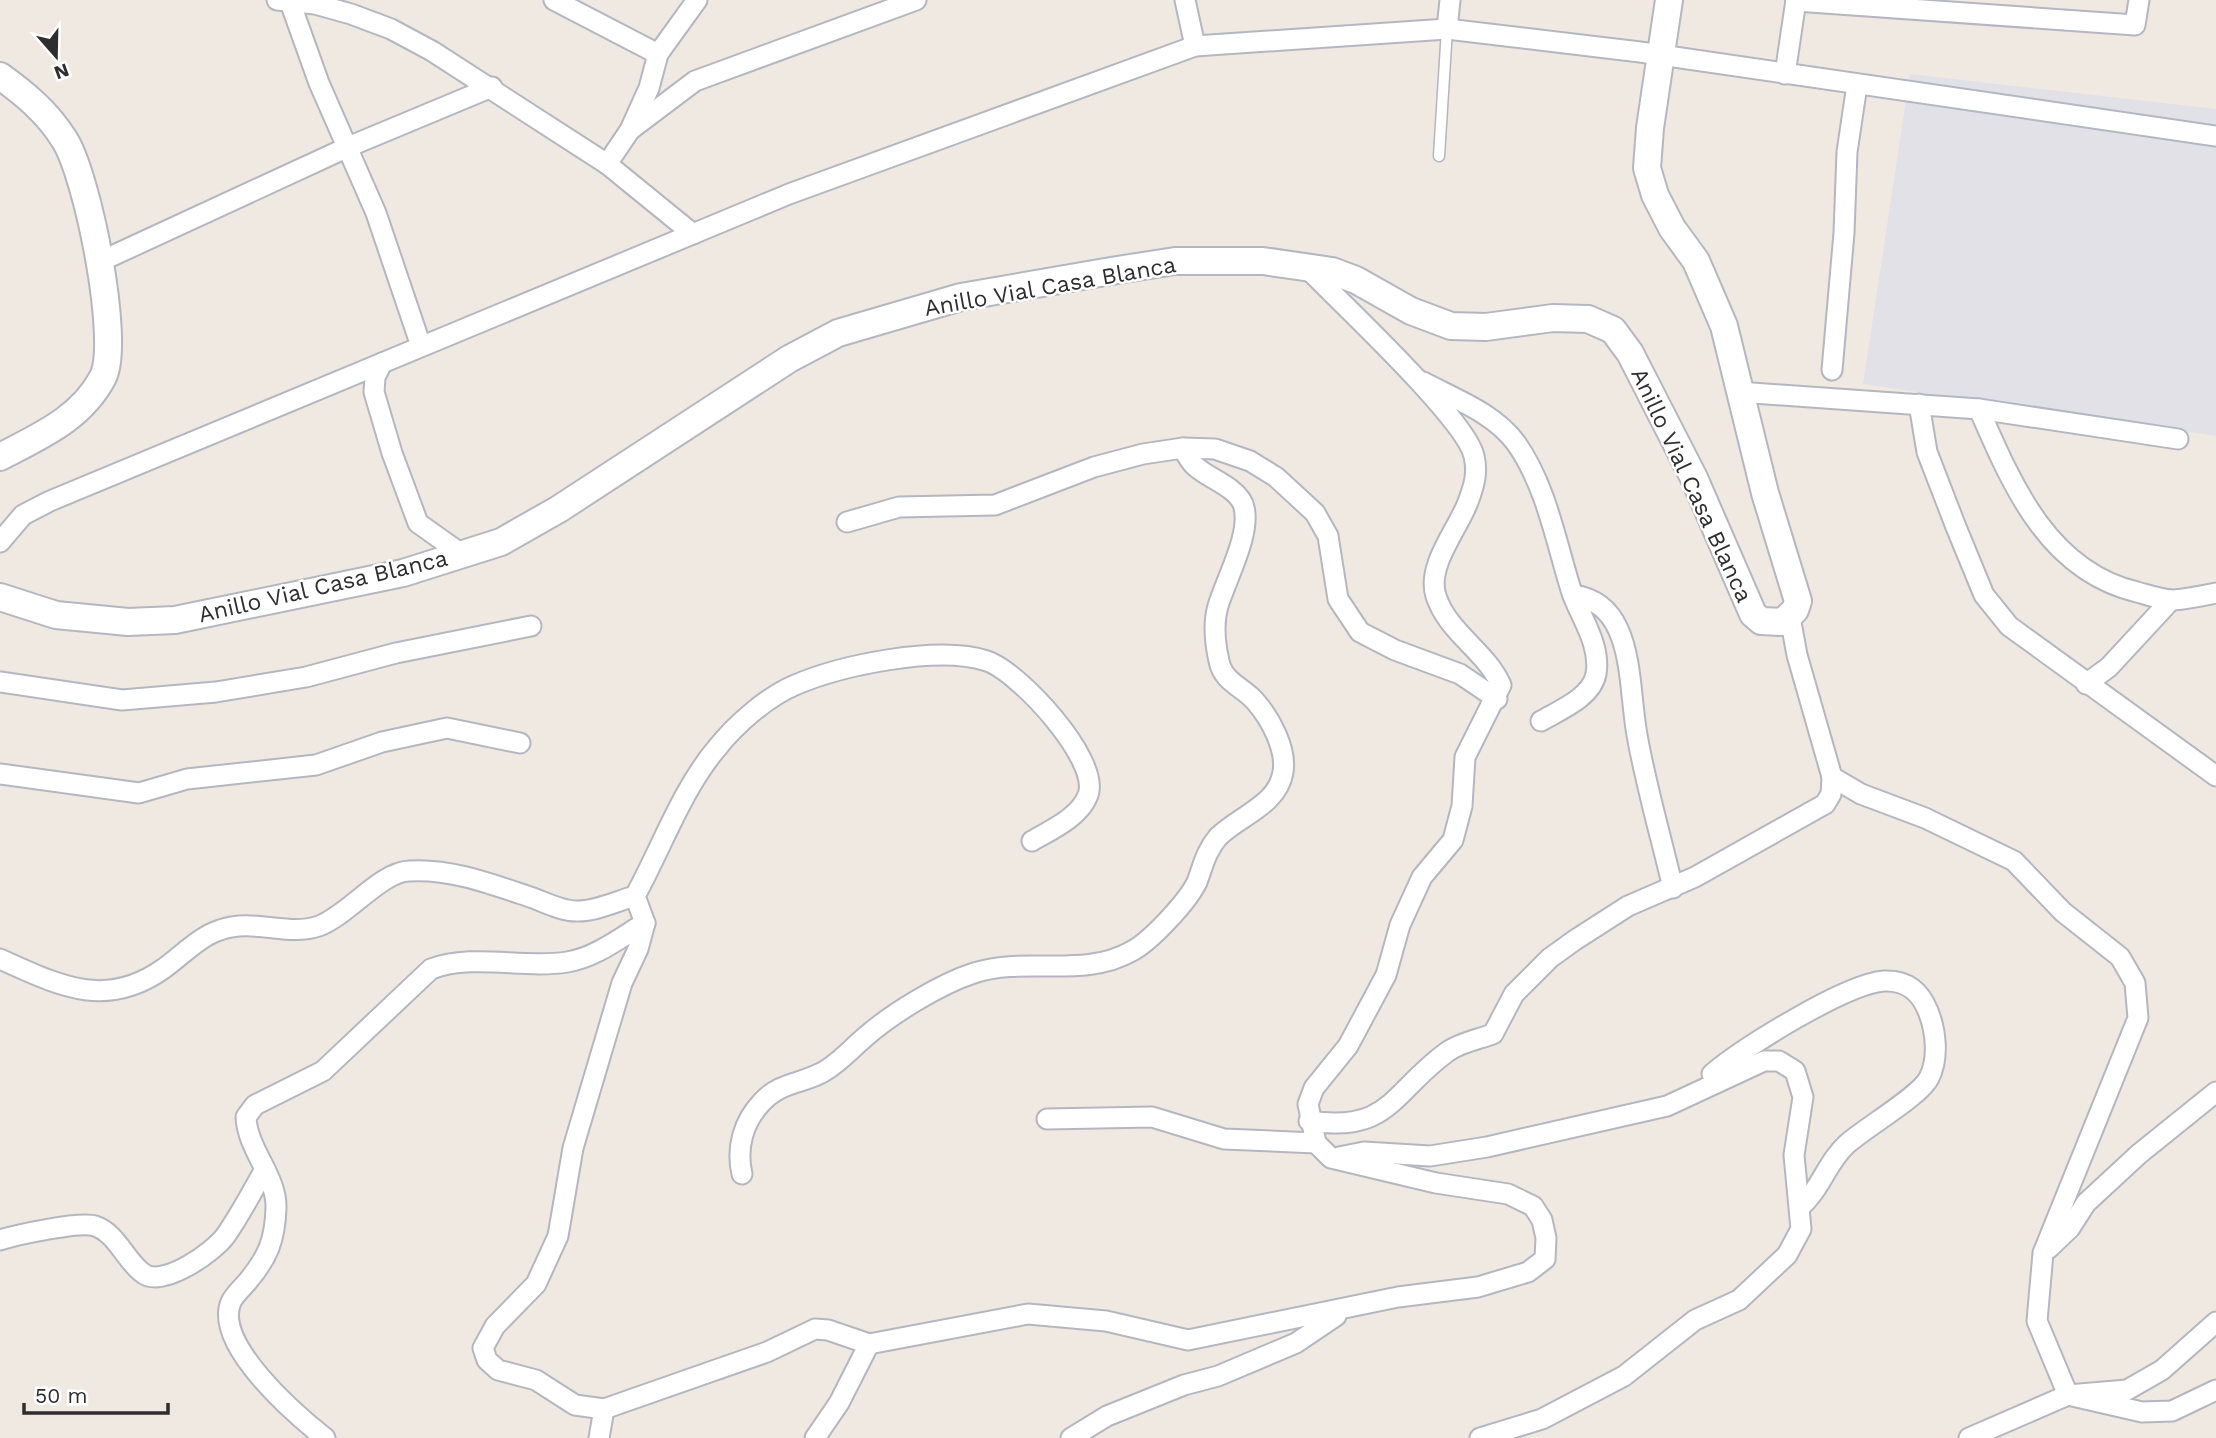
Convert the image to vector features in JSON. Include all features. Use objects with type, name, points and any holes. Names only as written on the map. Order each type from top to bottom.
[{"type":"main road","points":[[1669,0],[1650,128],[1647,168],[1667,217],[1696,261],[1724,326],[1765,493],[1798,601],[1790,617]]},
{"type":"main road","points":[[0,76],[36,103],[65,140],[87,192],[108,319],[105,374],[88,401],[60,426],[0,457]]},
{"type":"main road","name":"Anillo Vial Casa Blanca","points":[[0,597],[56,615],[128,622],[175,620],[402,573],[501,542],[559,509],[789,359],[849,330],[961,297],[1175,261],[1262,261],[1305,265],[1356,280],[1411,311],[1451,326],[1486,327],[1553,318],[1588,319],[1613,330],[1630,353],[1694,478],[1753,614],[1771,624],[1790,617]]},
{"type":"street","points":[[554,0],[658,54]]},
{"type":"street","points":[[607,164],[630,130],[649,89],[658,54],[697,0]]},
{"type":"street","points":[[630,130],[695,81],[916,0]]},
{"type":"street","points":[[1185,0],[1195,46]]},
{"type":"street","points":[[1447,29],[1450,0]]},
{"type":"street","points":[[1784,74],[1796,0],[2135,25],[2139,0]]},
{"type":"street","points":[[421,346],[376,213],[284,1],[315,4],[391,29],[492,88],[607,164],[694,234]]},
{"type":"street","points":[[0,542],[23,515],[50,501],[421,346],[802,189],[1195,46],[1447,29],[2216,136]]},
{"type":"street","points":[[1832,370],[1846,212],[1847,152],[1857,85]]},
{"type":"street","points":[[99,262],[348,147],[492,88]]},
{"type":"street","points":[[1032,841],[1065,822],[1088,794],[1090,778],[1079,750],[1061,727],[1018,683],[989,662],[964,657],[878,663],[794,685],[775,696],[736,729],[717,748],[685,797],[635,896],[645,923],[638,949],[622,983],[573,1148],[558,1236],[536,1284],[495,1325],[483,1348],[487,1360],[498,1370],[536,1380],[575,1405],[604,1409],[767,1352],[814,1329],[828,1330],[869,1344],[1028,1314],[1106,1321],[1188,1340],[1345,1310],[1398,1297],[1478,1287],[1528,1272],[1545,1259],[1546,1238],[1542,1220],[1533,1206],[1508,1194],[1436,1183],[1331,1158],[1316,1143],[1309,1121],[1308,1104],[1314,1088],[1348,1046],[1386,975],[1400,925],[1422,877],[1453,840],[1462,806],[1465,757],[1480,723],[1497,699],[1501,685],[1495,672],[1452,626],[1435,594],[1437,567],[1477,477],[1474,453],[1459,429],[1414,377],[1305,265]]},
{"type":"street","points":[[382,363],[375,377],[374,392],[392,453],[418,523],[463,555]]},
{"type":"street","points":[[1414,377],[1490,417],[1516,443],[1544,497],[1573,595],[1595,648],[1596,673],[1591,687],[1574,702],[1541,721]]},
{"type":"street","points":[[1739,392],[1979,409],[2178,439]]},
{"type":"street","points":[[1919,404],[1927,452],[1984,595],[2009,626],[2216,776]]},
{"type":"street","points":[[1979,409],[2011,484],[2047,536],[2092,575],[2123,589],[2171,600],[2216,593]]},
{"type":"street","points":[[847,522],[899,507],[995,505],[1094,467],[1182,448],[1215,449],[1250,461],[1276,477],[1315,513],[1328,536],[1338,599],[1360,632],[1395,650],[1460,674],[1497,699]]},
{"type":"street","points":[[742,1174],[739,1153],[743,1133],[761,1103],[772,1092],[787,1084],[820,1074],[884,1022],[975,972],[1030,964],[1094,965],[1134,950],[1189,896],[1216,839],[1271,796],[1283,775],[1284,762],[1276,734],[1255,700],[1223,673],[1215,641],[1218,606],[1238,550],[1245,520],[1244,509],[1240,499],[1230,490],[1194,466],[1182,448]]},
{"type":"street","points":[[1573,595],[1596,601],[1610,615],[1626,650],[1629,692],[1640,753],[1673,888]]},
{"type":"street","points":[[2086,684],[2109,667],[2171,600]]},
{"type":"street","points":[[1309,1121],[1340,1125],[1374,1117],[1449,1050],[1493,1034],[1514,995],[1550,958],[1628,906],[1673,888],[1825,804],[1831,794],[1832,777],[1790,617]]},
{"type":"street","points":[[0,682],[122,700],[216,692],[306,677],[396,653],[531,626]]},
{"type":"street","points":[[0,774],[139,793],[187,779],[316,765],[382,742],[447,728],[520,743]]},
{"type":"street","points":[[1832,777],[1861,794],[1925,818],[2014,860],[2063,912],[2120,957],[2135,983],[2138,1018],[2043,1253],[2037,1321],[2068,1395]]},
{"type":"street","points":[[0,959],[55,984],[105,993],[134,987],[216,930],[255,924],[298,930],[319,926],[355,904],[391,876],[405,871],[428,871],[486,882],[577,912],[635,896]]},
{"type":"street","points":[[325,1438],[298,1416],[252,1366],[236,1343],[231,1324],[230,1303],[269,1253],[276,1205],[272,1183],[264,1171],[246,1125],[246,1117],[255,1105],[324,1071],[431,969],[443,964],[568,962],[602,949],[645,923]]},
{"type":"street","points":[[1699,1091],[1714,1072],[1771,1032],[1848,993],[1884,981],[1909,985],[1922,996],[1930,1016],[1935,1044],[1936,1063],[1927,1082],[1845,1146],[1814,1196],[1800,1208]]},
{"type":"street","points":[[1331,1158],[1364,1152],[1430,1156],[1487,1147],[1667,1107],[1764,1061],[1779,1061],[1795,1071],[1803,1097],[1794,1154],[1801,1229],[1787,1255],[1738,1300],[1695,1320],[1623,1376],[1544,1428],[1480,1438]]},
{"type":"street","points":[[2043,1253],[2070,1228],[2086,1203],[2139,1154],[2216,1091]]},
{"type":"street","points":[[1047,1119],[1152,1117],[1224,1139],[1316,1143]]},
{"type":"street","points":[[0,1240],[59,1228],[94,1225],[111,1237],[146,1275],[162,1278],[192,1263],[225,1238],[264,1171]]},
{"type":"street","points":[[1071,1438],[1107,1416],[1184,1385],[1217,1376],[1296,1343],[1345,1310]]},
{"type":"street","points":[[1969,1438],[2068,1395],[2127,1390],[2162,1370],[2216,1322]]},
{"type":"street","points":[[816,1438],[839,1403],[869,1344]]},
{"type":"street","points":[[2068,1395],[2142,1412],[2172,1411],[2216,1390]]},
{"type":"street","points":[[599,1438],[604,1409]]},
{"type":"lane","points":[[1439,156],[1447,29]]},
{"type":"shaded area","points":[[1910,74],[2216,109],[2216,436],[1863,384]]}]
